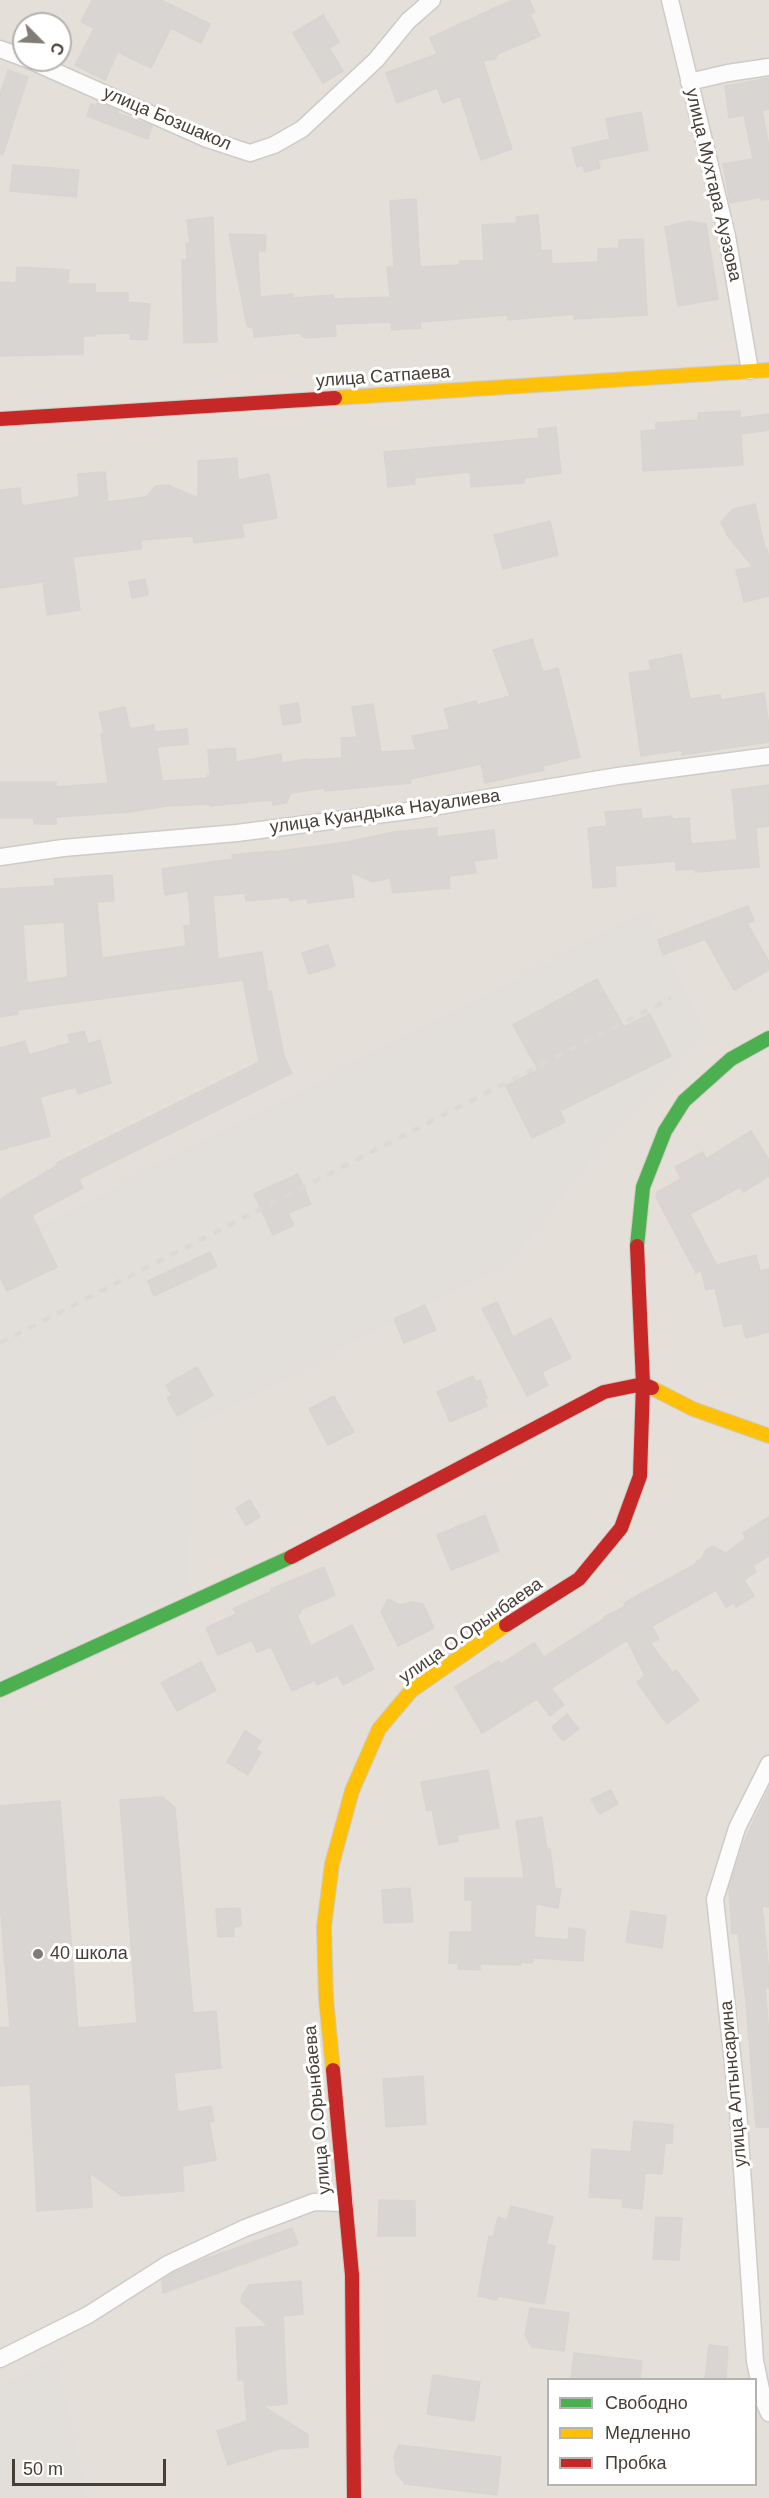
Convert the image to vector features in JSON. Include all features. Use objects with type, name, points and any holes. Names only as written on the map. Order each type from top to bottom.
[{"type":"street","name":"улица Бозшакол","points":[[56,72],[207,139],[250,153],[274,145],[302,129],[375,60],[408,21],[432,0]]},
{"type":"street","name":"улица Мухтара Ауэзова","points":[[670,0],[728,236],[750,371]]},
{"type":"street","points":[[689,82],[769,67]]},
{"type":"street","name":"улица Сатпаева","points":[[0,419],[769,370]]},
{"type":"street","name":"улица Куандыка Науалиева","points":[[0,857],[63,848],[237,833],[415,810],[618,776],[769,756]]},
{"type":"street","name":"улица О.Орынбаева","points":[[354,2498],[352,2275],[326,1998],[324,1927],[332,1864],[352,1791],[378,1729],[411,1691],[518,1617],[579,1579],[621,1528],[640,1476],[643,1384],[638,1237],[643,1187],[664,1131],[684,1101],[731,1059],[769,1038]]},
{"type":"street","points":[[0,1690],[317,1545],[604,1392],[643,1384],[693,1409],[769,1436]]},
{"type":"street","name":"улица Алтынсарина","points":[[769,1764],[737,1828],[715,1899],[738,2109],[755,2361],[763,2399],[769,2413]]},
{"type":"street","points":[[0,2359],[88,2315],[168,2264],[245,2228],[314,2202],[345,2203]]},
{"type":"shaded area","points":[[0,0],[769,0],[769,2498],[0,2498]]},
{"type":"shaded area","points":[[647,911],[706,1032],[618,1126],[511,1260],[192,1426],[189,1586],[0,1684],[0,1247]]},
{"type":"shaded area","points":[[56,2358],[87,2498],[0,2498],[0,2388]]},
{"type":"building","points":[[92,0],[161,0],[210,24],[201,43],[171,28],[151,68],[118,52],[105,80],[75,65],[94,28],[81,22]]},
{"type":"building","points":[[512,0],[529,0],[535,12],[530,14],[540,36],[498,54],[495,59],[483,61],[512,149],[481,160],[460,96],[443,103],[437,88],[397,103],[386,73],[437,54],[430,38]]},
{"type":"building","points":[[323,15],[339,42],[329,48],[343,71],[323,83],[293,33]]},
{"type":"building","points":[[8,70],[28,77],[3,154],[0,154],[0,94]]},
{"type":"building","points":[[769,78],[769,109],[762,111],[769,146],[769,199],[761,200],[761,197],[730,203],[723,164],[753,159],[744,115],[729,118],[725,86]]},
{"type":"building","points":[[98,102],[118,111],[117,113],[152,126],[148,139],[87,116],[91,104],[96,106]]},
{"type":"building","points":[[641,112],[648,150],[598,160],[600,168],[585,172],[583,165],[577,167],[572,148],[610,139],[606,119]]},
{"type":"building","points":[[13,165],[79,170],[76,197],[10,191]]},
{"type":"building","points":[[416,199],[420,267],[459,265],[459,261],[484,261],[482,225],[517,223],[516,217],[538,215],[541,251],[551,250],[552,264],[598,262],[598,249],[619,248],[619,240],[643,239],[647,315],[574,319],[574,314],[508,320],[507,315],[420,322],[421,328],[392,330],[391,322],[335,324],[336,336],[305,338],[299,333],[254,337],[253,328],[247,326],[229,234],[266,235],[265,251],[258,251],[260,297],[293,294],[293,298],[333,295],[334,299],[390,297],[387,267],[394,267],[390,201]]},
{"type":"building","points":[[213,217],[217,342],[184,343],[182,260],[187,260],[186,243],[190,243],[187,220]]},
{"type":"building","points":[[689,221],[706,224],[718,299],[678,306],[665,227]]},
{"type":"building","points":[[17,267],[69,270],[68,284],[95,284],[95,293],[128,293],[128,302],[150,304],[147,340],[130,339],[131,333],[95,334],[95,336],[83,336],[83,354],[0,356],[0,282],[16,283]]},
{"type":"building","points":[[740,411],[740,418],[769,414],[769,430],[741,434],[743,465],[643,471],[641,431],[656,430],[656,423],[698,420],[698,413]]},
{"type":"building","points":[[556,427],[561,473],[524,478],[524,483],[471,487],[470,472],[414,478],[415,484],[388,487],[384,452],[539,438],[538,429]]},
{"type":"building","points":[[237,458],[238,480],[269,474],[277,518],[242,524],[244,537],[194,543],[193,536],[141,540],[141,549],[73,557],[80,610],[47,615],[43,582],[0,588],[0,490],[20,488],[22,506],[79,497],[78,474],[105,472],[108,502],[146,497],[156,486],[168,485],[198,498],[198,461]]},
{"type":"building","points":[[755,504],[769,559],[769,596],[744,602],[736,570],[753,567],[727,535],[721,522],[733,509]]},
{"type":"building","points":[[550,521],[558,555],[503,569],[494,535]]},
{"type":"building","points":[[145,579],[148,595],[132,598],[129,582]]},
{"type":"building","points":[[532,639],[543,672],[558,668],[580,757],[543,766],[544,770],[485,783],[481,764],[410,779],[411,783],[325,791],[325,788],[291,793],[286,803],[273,805],[272,800],[210,806],[210,804],[167,806],[129,812],[56,817],[56,824],[34,824],[34,818],[0,818],[0,782],[56,782],[56,787],[108,783],[101,734],[104,733],[99,713],[125,707],[130,729],[154,725],[154,732],[187,729],[188,744],[157,747],[164,781],[207,778],[210,775],[208,750],[235,748],[236,762],[281,754],[282,763],[308,759],[342,758],[341,738],[357,737],[352,707],[373,704],[381,752],[416,750],[412,736],[450,729],[444,709],[476,701],[477,705],[510,696],[493,650]]},
{"type":"building","points":[[681,654],[690,699],[720,695],[721,700],[764,693],[769,742],[682,755],[682,750],[641,756],[629,673],[651,670],[649,661]]},
{"type":"building","points":[[298,703],[301,722],[283,725],[280,706]]},
{"type":"building","points":[[769,785],[769,826],[756,828],[759,867],[695,872],[695,869],[676,870],[676,861],[615,866],[616,886],[593,888],[588,828],[607,826],[605,812],[641,809],[642,819],[672,816],[672,819],[689,818],[691,844],[737,840],[732,790]]},
{"type":"building","points":[[437,828],[437,837],[494,830],[497,858],[474,861],[476,873],[449,876],[450,888],[393,893],[390,878],[372,882],[351,872],[354,897],[308,903],[307,898],[290,901],[289,897],[246,901],[245,893],[213,896],[218,959],[262,952],[268,992],[271,991],[284,1056],[292,1073],[79,1179],[83,1188],[32,1215],[57,1267],[7,1291],[0,1277],[0,1199],[58,1165],[57,1163],[259,1062],[243,980],[17,1010],[18,1014],[0,1017],[0,889],[55,886],[54,879],[112,875],[114,901],[97,902],[102,958],[186,946],[184,926],[191,925],[188,891],[165,895],[162,869],[233,859],[232,855],[347,842],[394,832]],"holes":[[[64,922],[68,977],[27,983],[23,925]]]},
{"type":"building","points":[[748,906],[754,921],[747,923],[769,962],[769,970],[734,990],[705,939],[663,955],[658,940]]},
{"type":"building","points":[[328,945],[335,966],[309,974],[302,953]]},
{"type":"building","points":[[597,979],[624,1027],[650,1014],[671,1056],[560,1111],[565,1122],[532,1138],[506,1086],[538,1070],[513,1025]]},
{"type":"building","points":[[84,1031],[88,1044],[100,1040],[111,1083],[78,1094],[76,1087],[40,1097],[50,1136],[0,1150],[0,1048],[25,1041],[29,1055],[70,1043],[68,1035]]},
{"type":"building","points":[[751,1131],[769,1160],[769,1176],[743,1192],[740,1187],[690,1214],[717,1265],[756,1255],[760,1271],[769,1269],[769,1332],[746,1338],[742,1323],[724,1327],[715,1288],[706,1290],[701,1270],[696,1273],[656,1197],[657,1192],[681,1179],[675,1167],[703,1152],[706,1159]]},
{"type":"building","points":[[298,1174],[311,1204],[288,1213],[294,1225],[273,1235],[254,1194]]},
{"type":"building","points":[[210,1252],[217,1266],[154,1296],[148,1281]]},
{"type":"building","points":[[497,1302],[513,1337],[551,1318],[571,1358],[542,1372],[548,1385],[527,1396],[482,1309]]},
{"type":"building","points":[[425,1305],[436,1330],[404,1343],[394,1319]]},
{"type":"building","points":[[197,1367],[213,1395],[177,1416],[167,1398],[172,1395],[166,1385]]},
{"type":"building","points":[[473,1376],[476,1382],[480,1380],[487,1398],[484,1399],[487,1406],[450,1422],[437,1392]]},
{"type":"building","points":[[334,1396],[354,1432],[328,1445],[309,1409]]},
{"type":"building","points":[[250,1500],[260,1517],[246,1525],[236,1508]]},
{"type":"building","points":[[485,1515],[499,1551],[451,1570],[437,1535]]},
{"type":"building","points":[[769,1517],[769,1556],[752,1566],[756,1572],[744,1580],[754,1596],[736,1607],[734,1603],[726,1607],[716,1590],[652,1626],[659,1639],[650,1643],[673,1673],[676,1670],[699,1700],[667,1724],[637,1682],[645,1676],[627,1640],[551,1688],[564,1705],[550,1716],[537,1699],[482,1733],[455,1687],[499,1661],[501,1664],[534,1643],[544,1657],[604,1617],[626,1606],[624,1603],[696,1564],[706,1550],[712,1546],[726,1553],[746,1538],[743,1533]]},
{"type":"building","points":[[324,1567],[335,1595],[300,1610],[301,1613],[297,1615],[311,1646],[352,1625],[374,1669],[343,1685],[338,1675],[317,1685],[315,1680],[292,1691],[271,1647],[257,1652],[252,1640],[218,1655],[206,1628],[236,1614],[233,1609],[272,1591],[271,1589]]},
{"type":"building","points":[[388,1599],[400,1605],[412,1602],[423,1604],[434,1628],[398,1646],[381,1612]]},
{"type":"building","points":[[201,1662],[216,1690],[177,1711],[161,1683]]},
{"type":"building","points":[[567,1714],[579,1729],[563,1741],[552,1727]]},
{"type":"building","points":[[245,1731],[261,1741],[256,1749],[261,1752],[248,1775],[227,1762]]},
{"type":"building","points":[[488,1770],[499,1828],[457,1835],[458,1841],[439,1845],[432,1810],[427,1811],[421,1782]]},
{"type":"building","points":[[769,1788],[769,1907],[762,1906],[769,1972],[769,1988],[765,1988],[769,2034],[769,2127],[756,2127],[746,2002],[738,1933],[732,1934],[729,1888],[743,1844]]},
{"type":"building","points":[[611,1790],[618,1804],[599,1814],[591,1799]]},
{"type":"building","name":"40 школа","points":[[163,1797],[175,1808],[193,2013],[216,2011],[221,2068],[174,2073],[178,2112],[211,2106],[214,2121],[209,2122],[216,2160],[182,2166],[184,2191],[122,2196],[90,2173],[92,2207],[37,2211],[30,2084],[0,2086],[0,2028],[10,2027],[0,1902],[0,1806],[60,1801],[78,2028],[137,2023],[120,1800]]},
{"type":"building","points":[[542,1817],[547,1850],[550,1849],[555,1888],[561,1889],[558,1908],[536,1904],[534,1937],[568,1940],[569,1928],[585,1930],[583,1961],[533,1958],[533,1963],[521,1962],[521,1965],[480,1964],[480,1970],[458,1969],[458,1963],[449,1963],[450,1932],[472,1932],[472,1900],[465,1900],[465,1878],[524,1878],[516,1821]]},
{"type":"building","points":[[410,1888],[413,1922],[384,1923],[382,1890]]},
{"type":"building","points":[[240,1908],[241,1926],[234,1927],[234,1936],[218,1937],[216,1909]]},
{"type":"building","points":[[631,1911],[666,1916],[662,1948],[626,1942]]},
{"type":"building","points":[[423,2076],[426,2124],[386,2127],[383,2079]]},
{"type":"building","points":[[634,2121],[673,2125],[672,2143],[665,2143],[662,2174],[645,2173],[642,2209],[622,2207],[623,2199],[589,2197],[592,2149],[631,2152]]},
{"type":"building","points":[[379,2200],[415,2201],[415,2236],[378,2236]]},
{"type":"building","points":[[511,2206],[553,2217],[546,2244],[555,2246],[544,2304],[498,2296],[497,2300],[478,2296],[489,2236],[493,2237],[498,2217],[507,2220]]},
{"type":"building","points":[[656,2217],[682,2218],[679,2260],[653,2259]]},
{"type":"building","points":[[292,2228],[298,2244],[163,2293],[162,2280],[173,2273]]},
{"type":"building","points":[[301,2281],[303,2314],[283,2316],[287,2404],[263,2406],[308,2435],[308,2447],[278,2449],[228,2465],[217,2431],[247,2421],[244,2380],[238,2380],[236,2328],[268,2326],[241,2302],[242,2295],[249,2285]]},
{"type":"building","points":[[530,2308],[569,2313],[564,2351],[532,2347],[525,2335]]},
{"type":"building","points":[[709,2345],[728,2347],[726,2378],[705,2378]]},
{"type":"building","points":[[574,2353],[642,2361],[640,2378],[571,2378]]},
{"type":"building","points":[[433,2375],[480,2382],[474,2421],[427,2414]]},
{"type":"building","points":[[399,2445],[501,2457],[497,2495],[405,2484],[396,2473],[394,2456]]},
{"type":"railway","points":[[0,1343],[671,998]]},
{"type":"traffic: fast","points":[[637,1246],[643,1187],[665,1131],[684,1101],[731,1059],[769,1038]]},
{"type":"traffic: fast","points":[[0,1690],[291,1557]]},
{"type":"traffic: slow","points":[[335,398],[769,370]]},
{"type":"traffic: slow","points":[[652,1388],[693,1409],[769,1436]]},
{"type":"traffic: slow","points":[[333,2070],[326,1998],[324,1927],[332,1864],[352,1791],[379,1729],[411,1691],[506,1625]]},
{"type":"traffic: jam","points":[[0,419],[335,398]]},
{"type":"traffic: jam","points":[[506,1625],[579,1579],[621,1528],[640,1476],[643,1384],[637,1246]]},
{"type":"traffic: jam","points":[[291,1557],[604,1392],[643,1384],[652,1388]]},
{"type":"traffic: jam","points":[[333,2070],[352,2275],[354,2498]]},
{"type":"place","name":"40 школа","points":[[38,1954]]}]
